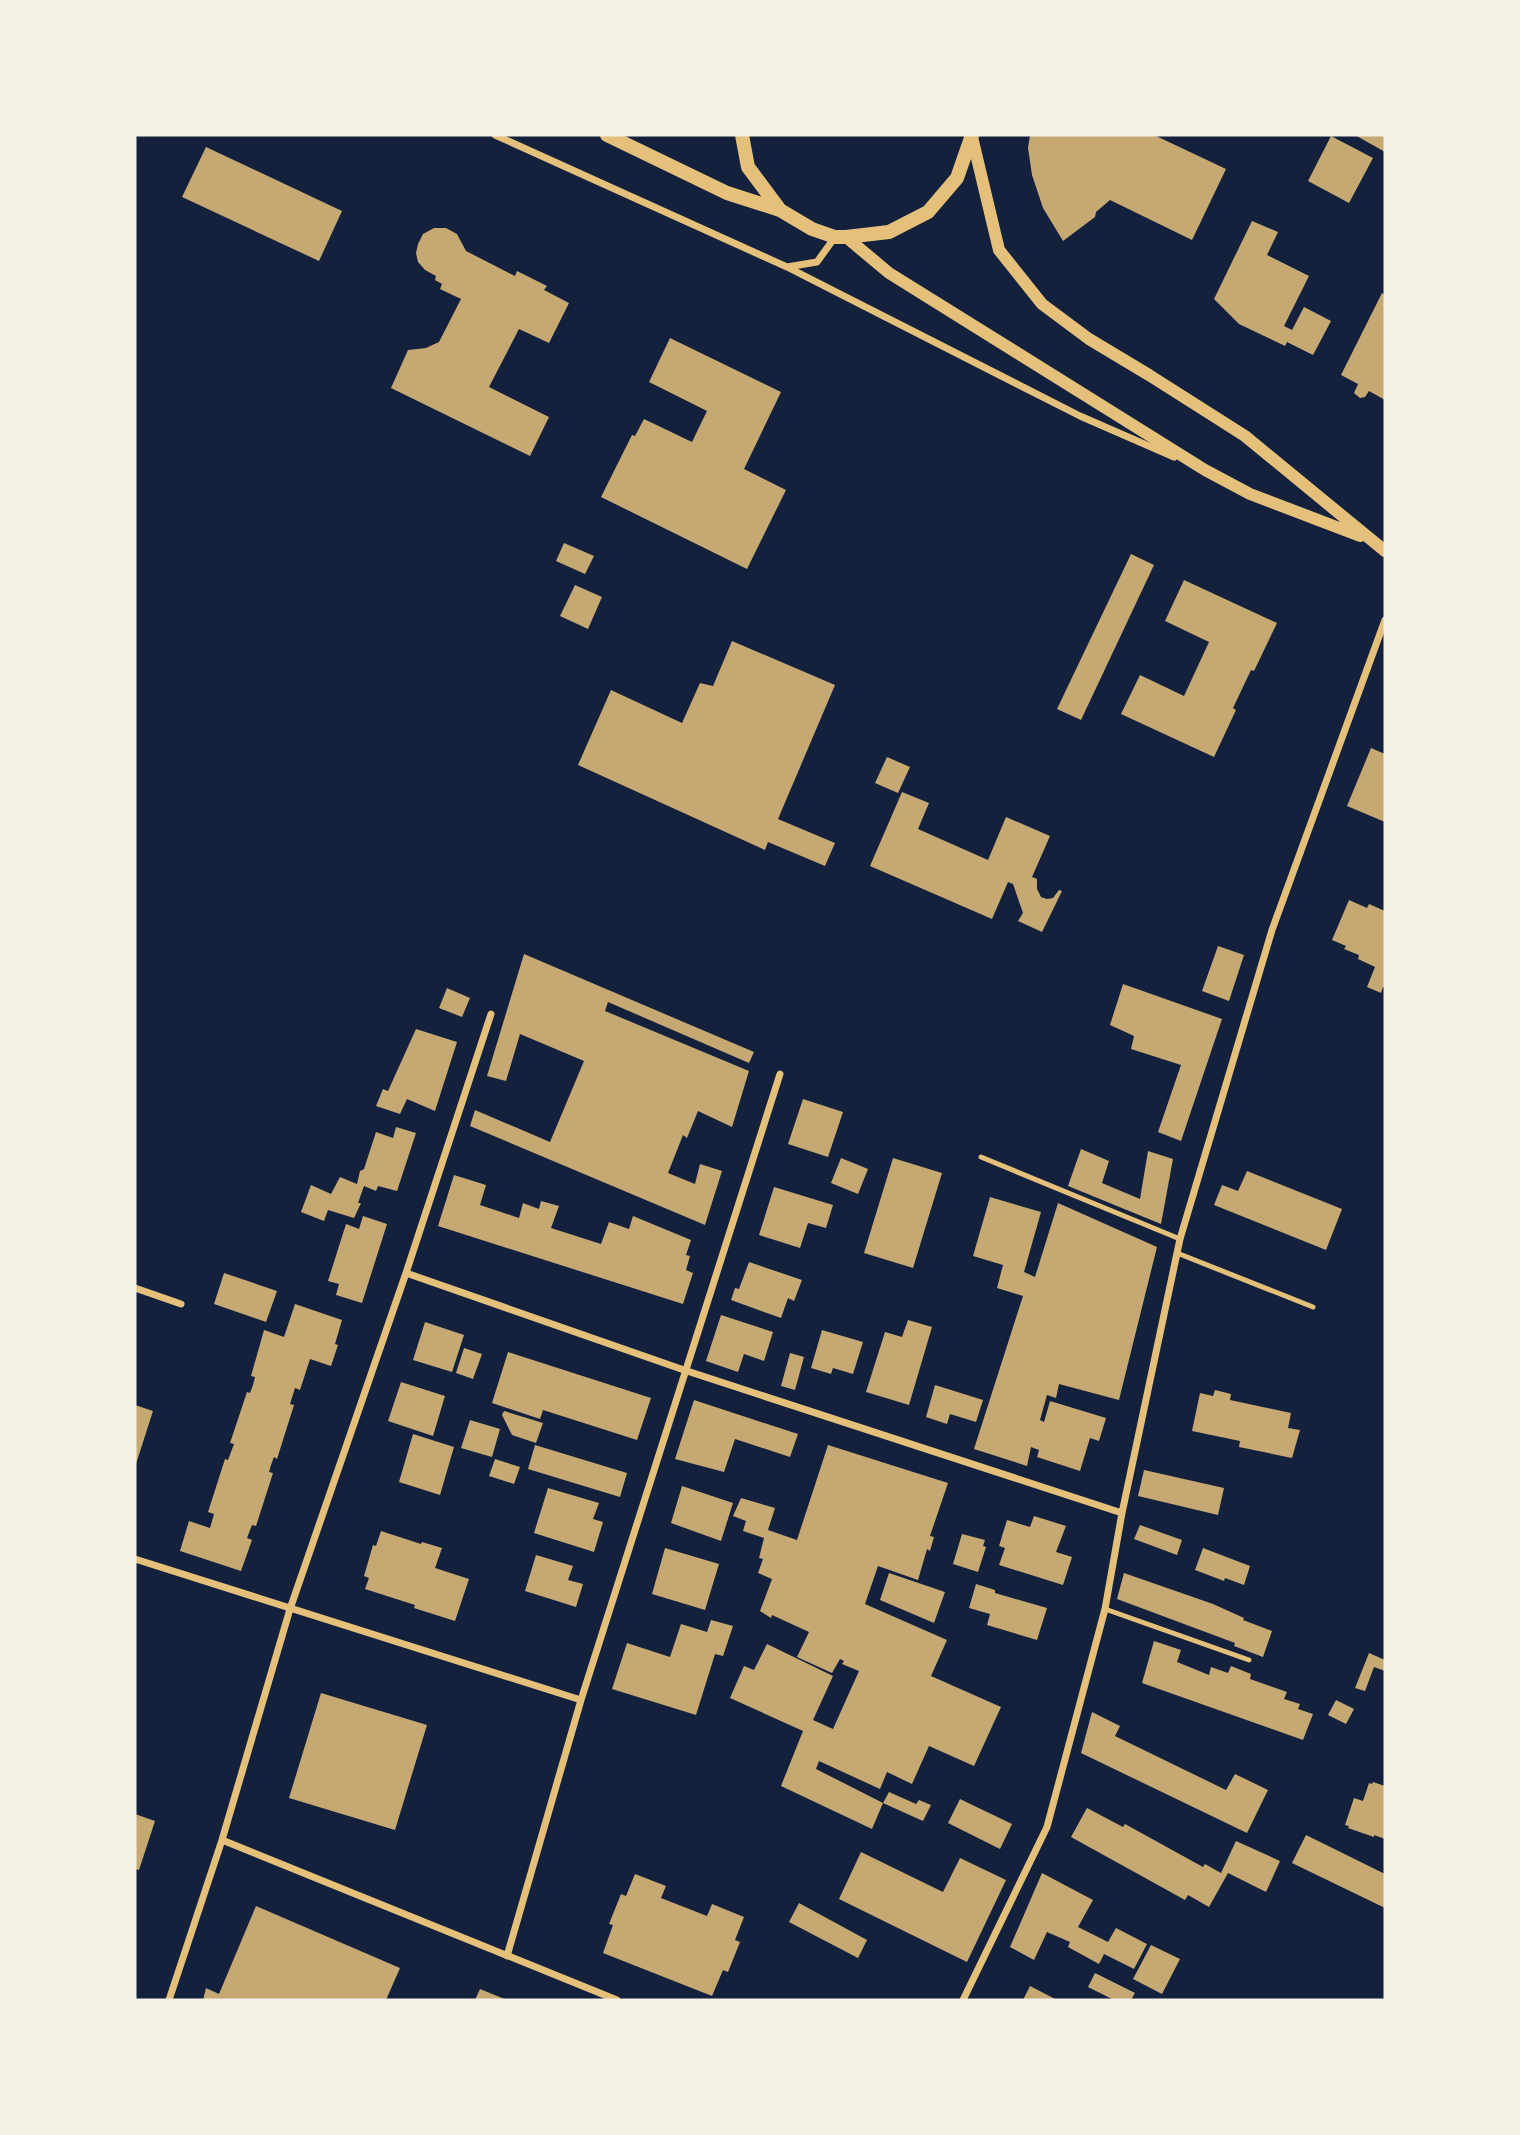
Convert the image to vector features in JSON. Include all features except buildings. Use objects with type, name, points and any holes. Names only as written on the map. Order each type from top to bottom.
[{"type":"main road","points":[[607,135],[727,193],[780,210],[812,229],[841,237],[889,232],[928,212],[957,178],[972,136]]},
{"type":"main road","points":[[742,135],[748,167],[780,210]]},
{"type":"street","points":[[495,135],[787,267],[1080,416],[1205,470]]},
{"type":"street","points":[[972,136],[999,250],[1042,304],[1089,339],[1245,436],[1385,551]]},
{"type":"street","points":[[787,267],[817,262],[841,237],[889,273],[1205,470],[1250,494],[1371,540]]},
{"type":"street","points":[[963,2000],[1046,1828],[1105,1609],[1122,1513],[1180,1239],[1272,930],[1385,620]]},
{"type":"street","points":[[169,2000],[222,1840],[290,1609],[406,1273],[491,1014]]},
{"type":"street","points":[[507,1956],[581,1700],[780,1074]]},
{"type":"street","points":[[406,1273],[684,1370],[1122,1513]]},
{"type":"street","points":[[135,1288],[181,1304]]},
{"type":"street","points":[[135,1559],[581,1700]]},
{"type":"street","points":[[222,1840],[617,2000]]},
{"type":"lane","points":[[981,1157],[1180,1239]]},
{"type":"lane","points":[[1177,1254],[1313,1307]]},
{"type":"lane","points":[[1105,1609],[1249,1660]]}]
